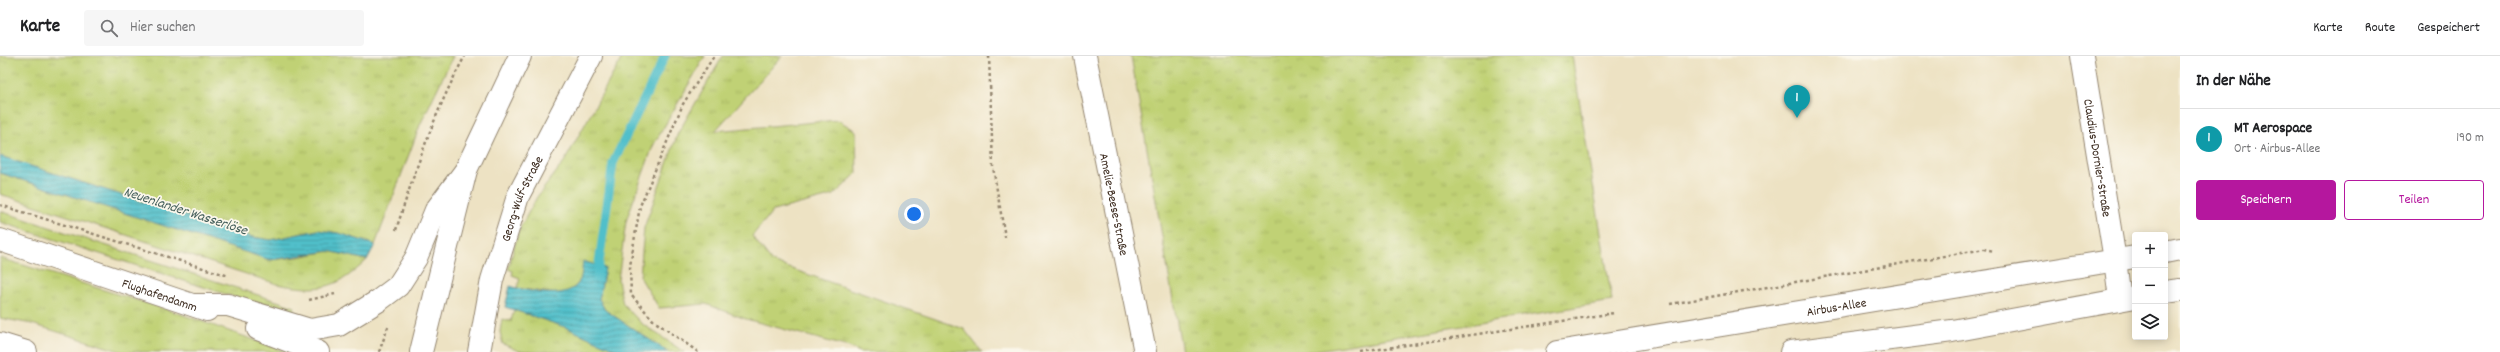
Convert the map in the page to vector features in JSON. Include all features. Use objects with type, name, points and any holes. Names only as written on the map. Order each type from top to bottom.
[{"type":"street","points":[[421,352],[466,170],[520,56]]},
{"type":"street","name":"Georg-Wulf-Straße","points":[[479,352],[492,280],[518,196],[591,56]]},
{"type":"street","name":"Amelie-Beese-Straße","points":[[1085,56],[1145,352]]},
{"type":"street","name":"Claudius-Dornier-Straße","points":[[2082,56],[2125,258]]},
{"type":"street","points":[[194,305],[228,305],[310,330],[339,325],[398,286],[416,258],[436,210],[466,170]]},
{"type":"street","name":"Flughafendamm","points":[[0,240],[194,305],[318,352]]},
{"type":"street","points":[[2168,251],[2180,249]]},
{"type":"street","points":[[1791,352],[1952,330],[2127,298],[2125,258]]},
{"type":"street","name":"Airbus-Allee","points":[[1557,352],[2125,258]]},
{"type":"street","points":[[2168,292],[2180,290]]},
{"type":"street","points":[[0,344],[26,352]]},
{"type":"path","points":[[396,232],[413,176],[453,77],[465,56]]},
{"type":"path","points":[[698,352],[654,321],[631,295],[630,266],[640,206],[684,104],[714,56]]},
{"type":"path","points":[[989,56],[993,167],[1005,237]]},
{"type":"path","points":[[0,204],[233,278]]},
{"type":"path","points":[[306,301],[339,292]]},
{"type":"path","points":[[379,352],[388,325]]},
{"type":"green space","points":[[0,56],[453,56],[420,125],[375,245],[339,233],[318,230],[271,240],[252,237],[0,156]]},
{"type":"green space","points":[[623,56],[705,56],[653,146],[626,221],[618,280],[623,304],[641,323],[684,352],[668,352],[605,310],[599,299],[605,268],[580,281],[570,292],[557,294],[517,288],[520,278],[512,275],[513,271],[508,269],[519,230],[537,197],[564,162]]},
{"type":"green space","points":[[723,56],[782,56],[715,131],[838,120],[856,131],[857,173],[834,195],[773,211],[752,236],[772,262],[964,329],[982,352],[860,352],[849,347],[746,319],[706,304],[659,308],[640,277],[644,228],[678,133]]},
{"type":"green space","points":[[1131,56],[1572,56],[1612,301],[1306,352],[1182,352]]},
{"type":"green space","points":[[0,173],[270,260],[298,257],[329,251],[367,260],[346,278],[326,286],[304,288],[277,284],[0,194]]},
{"type":"green space","points":[[0,211],[295,307],[293,312],[285,313],[0,222]]},
{"type":"green space","points":[[0,258],[175,312],[288,352],[123,352],[32,324],[0,318]]},
{"type":"green space","points":[[514,310],[565,327],[621,352],[521,352],[503,344],[500,332],[502,319],[511,321]]},
{"type":"water","points":[[0,156],[252,237],[271,240],[318,230],[339,233],[375,245],[367,260],[329,251],[270,260],[0,173]]},
{"type":"water","points":[[583,261],[605,268],[599,299],[605,310],[668,352],[621,352],[565,327],[505,307],[510,286],[548,293],[568,291],[575,287],[581,278]]},
{"type":"waterway","points":[[597,277],[613,163],[665,56]]},
{"type":"place","name":"MT Aerospace","points":[[1797,118]]},
{"type":"water label","name":"Neuenlander Wasserlöse","points":[[186,210]]}]
